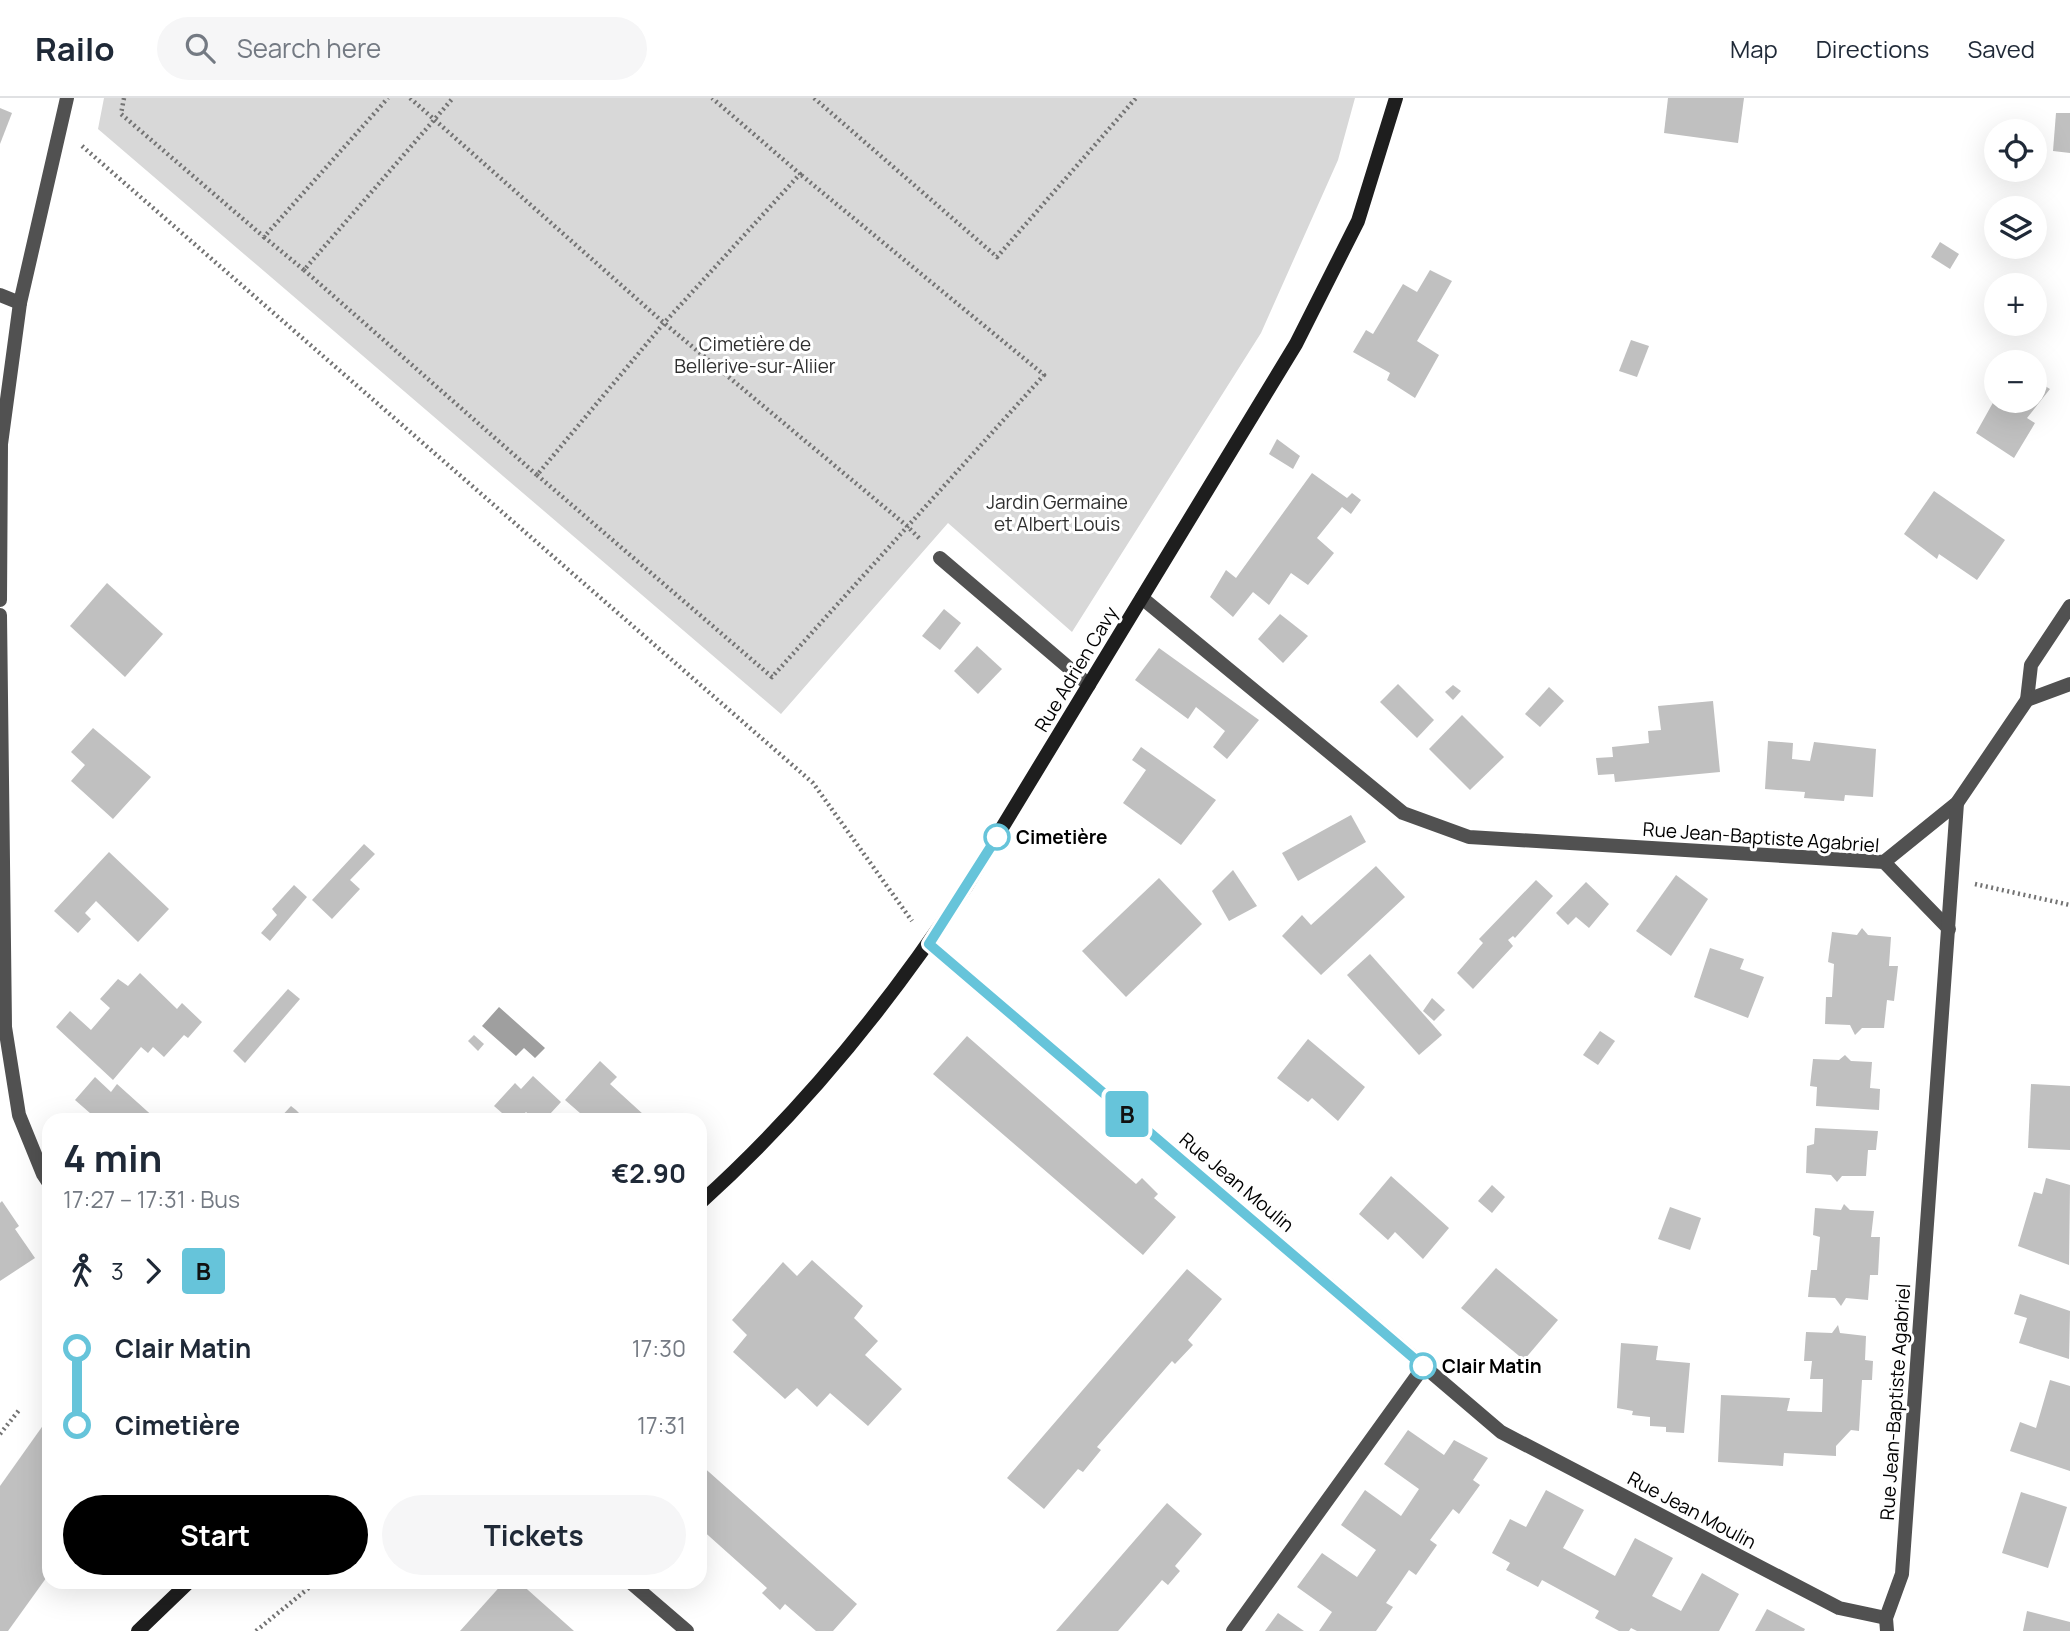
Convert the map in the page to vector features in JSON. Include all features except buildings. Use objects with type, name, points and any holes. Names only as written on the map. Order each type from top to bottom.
[{"type":"main road","name":"Rue Adrien Cavy","points":[[707,1197],[740,1166],[829,1068],[929,944],[967,887],[1296,344],[1358,221],[1396,98]]},
{"type":"main road","points":[[138,1631],[182,1589]]},
{"type":"street","points":[[0,600],[1,444],[20,303],[67,98]]},
{"type":"street","points":[[0,295],[20,303]]},
{"type":"street","points":[[940,558],[1089,685]]},
{"type":"street","name":"Rue Jean-Baptiste Agabriel","points":[[1142,598],[1403,813],[1469,837],[1884,862],[1949,929],[1902,1574],[1886,1625]]},
{"type":"street","points":[[1884,862],[1957,803],[2027,700],[2031,665],[2070,606]]},
{"type":"street","points":[[0,615],[2,1026],[19,1115],[42,1172]]},
{"type":"street","points":[[2027,700],[2070,684]]},
{"type":"street","points":[[1949,929],[1957,803]]},
{"type":"street","name":"Rue Jean Moulin","points":[[929,944],[1501,1432],[1839,1608],[1886,1625]]},
{"type":"street","points":[[1233,1631],[1424,1366]]},
{"type":"street","points":[[638,1589],[687,1631]]},
{"type":"path","points":[[124,98],[121,114],[772,677],[1044,374],[800,174],[712,98]]},
{"type":"path","points":[[264,237],[388,98]]},
{"type":"path","points":[[410,98],[664,323],[907,526],[940,558]]},
{"type":"path","points":[[304,270],[453,98]]},
{"type":"path","points":[[814,98],[997,257],[1136,98]]},
{"type":"path","points":[[60,127],[813,783],[929,944]]},
{"type":"path","points":[[537,475],[664,323],[800,174]]},
{"type":"path","points":[[1951,878],[2070,905]]},
{"type":"path","points":[[0,1434],[20,1409]]},
{"type":"path","points":[[256,1631],[307,1589]]},
{"type":"green space","name":"Cimetière de Bellerive-sur-Aliier","points":[[104,98],[1355,98],[1338,160],[1261,333],[1072,632],[948,523],[781,714],[98,129]]},
{"type":"shaded area","points":[[499,1007],[545,1048],[535,1058],[524,1048],[516,1056],[482,1026]]},
{"type":"bus line","name":"B","points":[[997,837],[929,944],[1423,1366]]},
{"type":"place","name":"Cimetière","points":[[997,837]]},
{"type":"place","name":"Clair Matin","points":[[1423,1366]]},
{"type":"park label","name":"Jardin Germaine et Albert Louis","points":[[1057,513]]}]
